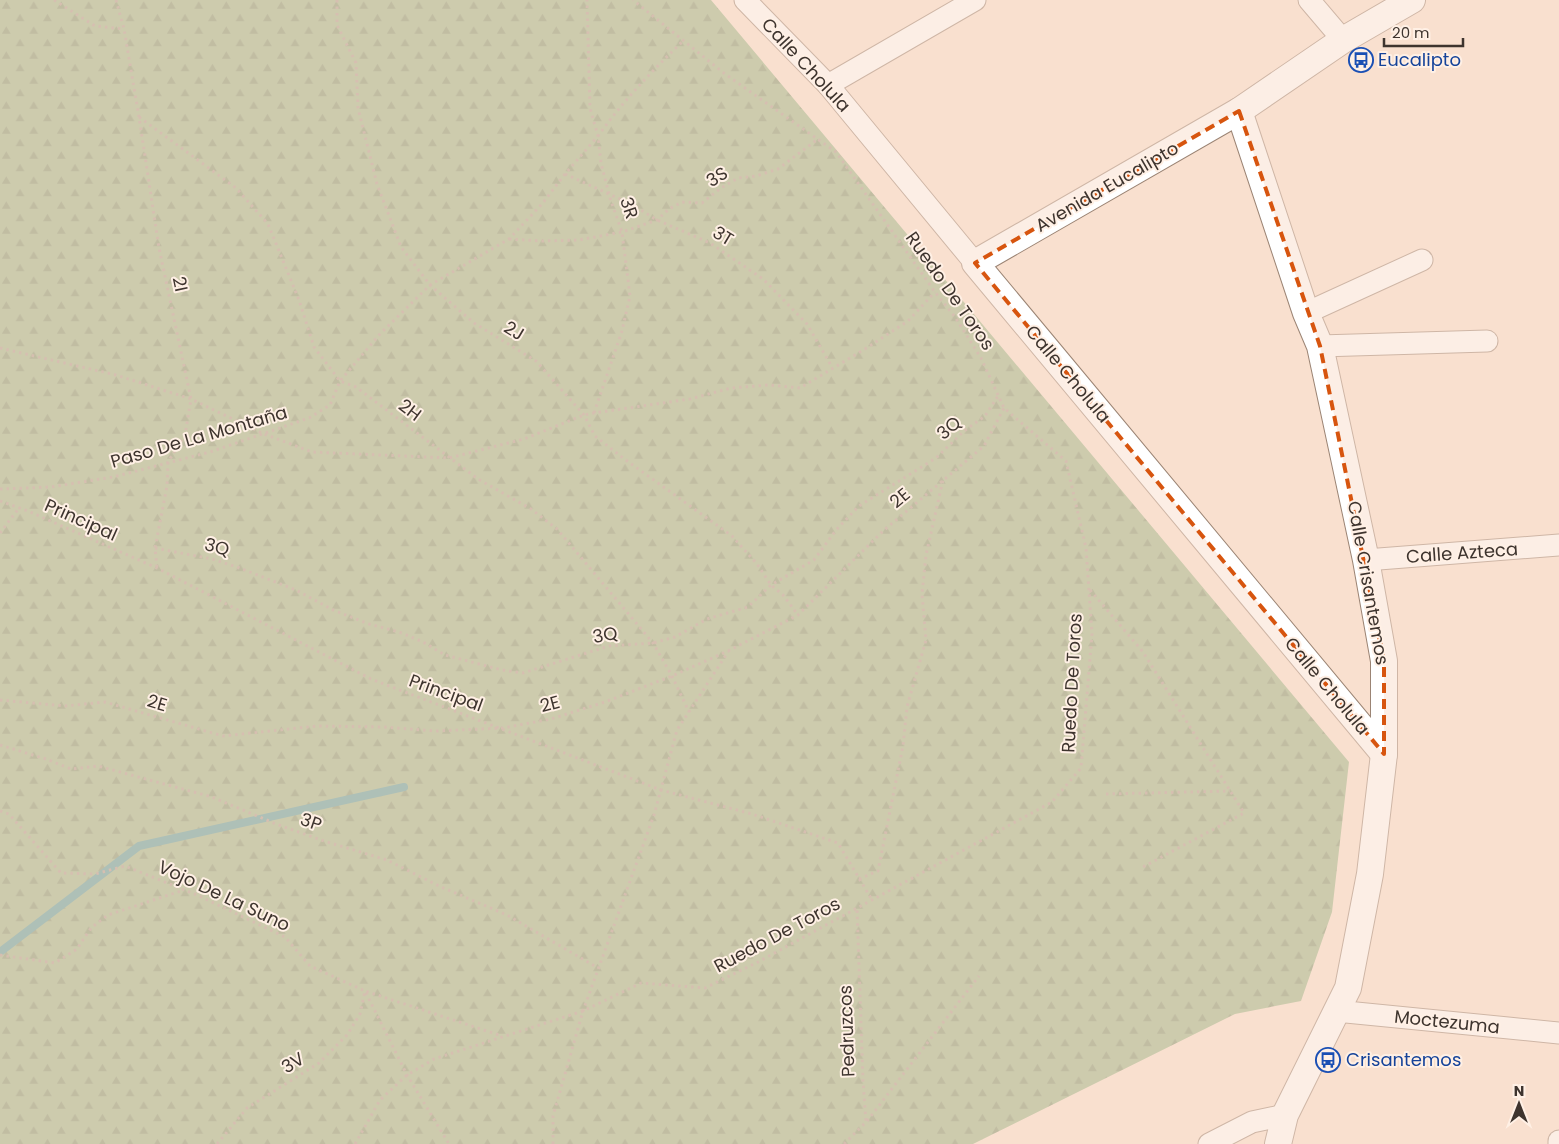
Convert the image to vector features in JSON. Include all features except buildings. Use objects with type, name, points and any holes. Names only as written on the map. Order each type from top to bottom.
[{"type":"street","name":"Calle Cholula","points":[[745,0],[828,85],[1384,754]]},
{"type":"street","points":[[828,85],[975,0]]},
{"type":"street","points":[[1309,0],[1343,40]]},
{"type":"street","name":"Avenida Eucalipto","points":[[975,263],[1239,111],[1343,40],[1412,0]]},
{"type":"street","name":"Calle Crisantemos","points":[[1239,111],[1306,313],[1320,346],[1366,560],[1384,661],[1384,754],[1370,874],[1348,988],[1285,1115],[1278,1144]]},
{"type":"street","points":[[1306,313],[1422,260]]},
{"type":"street","points":[[1320,346],[1487,341]]},
{"type":"street","name":"Calle Azteca","points":[[1366,560],[1559,545]]},
{"type":"street","name":"Moctezuma","points":[[1336,1011],[1559,1033]]},
{"type":"street","points":[[1209,1144],[1252,1122],[1285,1115]]},
{"type":"path","points":[[54,0],[95,26],[124,29]]},
{"type":"path","name":"2I","points":[[116,0],[124,29],[140,117],[159,248],[191,399],[185,435],[168,462],[167,486],[155,548],[157,568]]},
{"type":"path","name":"2J","points":[[337,0],[337,25],[356,63],[358,108],[377,184],[401,247],[430,285],[474,323],[536,360],[584,415],[595,436],[732,536],[798,615]]},
{"type":"path","points":[[586,0],[590,108],[598,136]]},
{"type":"path","name":"Ruedo De Toros","points":[[354,1144],[380,1100],[407,1075],[434,1059],[583,1011],[641,983],[705,988],[758,962],[1052,802],[1081,768],[1092,634],[1086,548],[1066,461],[1004,408],[981,358],[955,317],[935,292],[836,152],[726,74],[633,0]]},
{"type":"path","points":[[598,136],[621,105],[683,41]]},
{"type":"path","name":"2H","points":[[140,117],[236,188],[268,224],[299,300],[314,347],[340,381],[356,387],[478,479],[531,509],[557,529],[653,643],[672,676],[689,712]]},
{"type":"path","name":"Paso De La Montaña","points":[[0,489],[51,487],[113,477],[210,452],[309,418],[330,405],[340,381],[379,335],[430,285],[509,239],[542,204],[598,136]]},
{"type":"path","name":"3R","points":[[594,412],[622,331],[630,296],[622,232],[601,164],[598,136]]},
{"type":"path","name":"3S","points":[[509,239],[540,241],[579,240],[622,232],[657,220],[669,208],[682,202],[702,203],[738,178],[756,176],[778,169],[818,139]]},
{"type":"path","name":"3T","points":[[565,174],[610,194],[657,220],[710,243],[763,279],[807,324],[832,367]]},
{"type":"path","points":[[0,348],[116,375],[191,399],[264,434],[312,452],[449,458],[524,439],[594,412],[690,398],[731,388],[769,385],[800,388],[908,321],[935,292]]},
{"type":"path","name":"3Q","points":[[155,548],[212,559],[237,567],[266,580],[296,590],[333,610],[423,642],[445,655],[502,670],[523,673],[609,646],[653,643],[675,637],[707,619],[748,607],[771,585],[814,560],[836,530],[859,506],[936,458],[964,431],[985,416],[998,395]]},
{"type":"path","name":"2E","points":[[0,700],[65,706],[105,702],[223,736],[317,726],[384,727],[436,731],[503,728],[551,719],[606,702],[672,676],[728,651],[798,615],[883,531],[984,446],[1004,408]]},
{"type":"path","points":[[859,879],[878,871],[903,746],[907,707],[926,640],[922,594],[926,554],[943,480]]},
{"type":"path","name":"Principal","points":[[0,501],[157,568],[371,680],[503,728],[661,790],[752,814],[838,843],[872,900]]},
{"type":"path","points":[[0,533],[19,508]]},
{"type":"path","points":[[1089,590],[1143,652],[1244,813],[1140,868]]},
{"type":"path","points":[[553,1144],[553,1116],[583,1011],[654,814],[677,730],[728,651]]},
{"type":"path","name":"3P","points":[[0,745],[71,769],[98,766],[212,797],[276,824],[387,860],[439,886],[507,914],[598,968]]},
{"type":"path","points":[[1106,794],[1230,791]]},
{"type":"path","name":"Vojo De La Suno","points":[[0,811],[9,814],[60,873],[95,874],[125,866],[184,890],[285,937],[310,966],[365,991],[503,1037]]},
{"type":"path","points":[[0,955],[55,963],[77,949],[91,928],[108,915],[184,890]]},
{"type":"path","name":"Pedruzcos","points":[[857,908],[866,1122]]},
{"type":"path","points":[[844,1144],[866,1122],[980,976]]},
{"type":"path","points":[[365,991],[407,1075],[450,1144]]},
{"type":"path","name":"3V","points":[[216,1144],[247,1108],[319,1063],[347,1035],[360,1014],[365,991]]},
{"type":"highlighted area","points":[[1239,111],[1320,346],[1384,661],[1384,754],[975,263]]},
{"type":"green space","points":[[0,0],[711,0],[1349,762],[1332,912],[1301,1001],[1235,1014],[973,1144],[0,1144]]},
{"type":"waterway","points":[[0,952],[139,846],[404,787]]},
{"type":"place","name":"Eucalipto","points":[[1361,60]]},
{"type":"place","name":"Crisantemos","points":[[1328,1060]]}]
